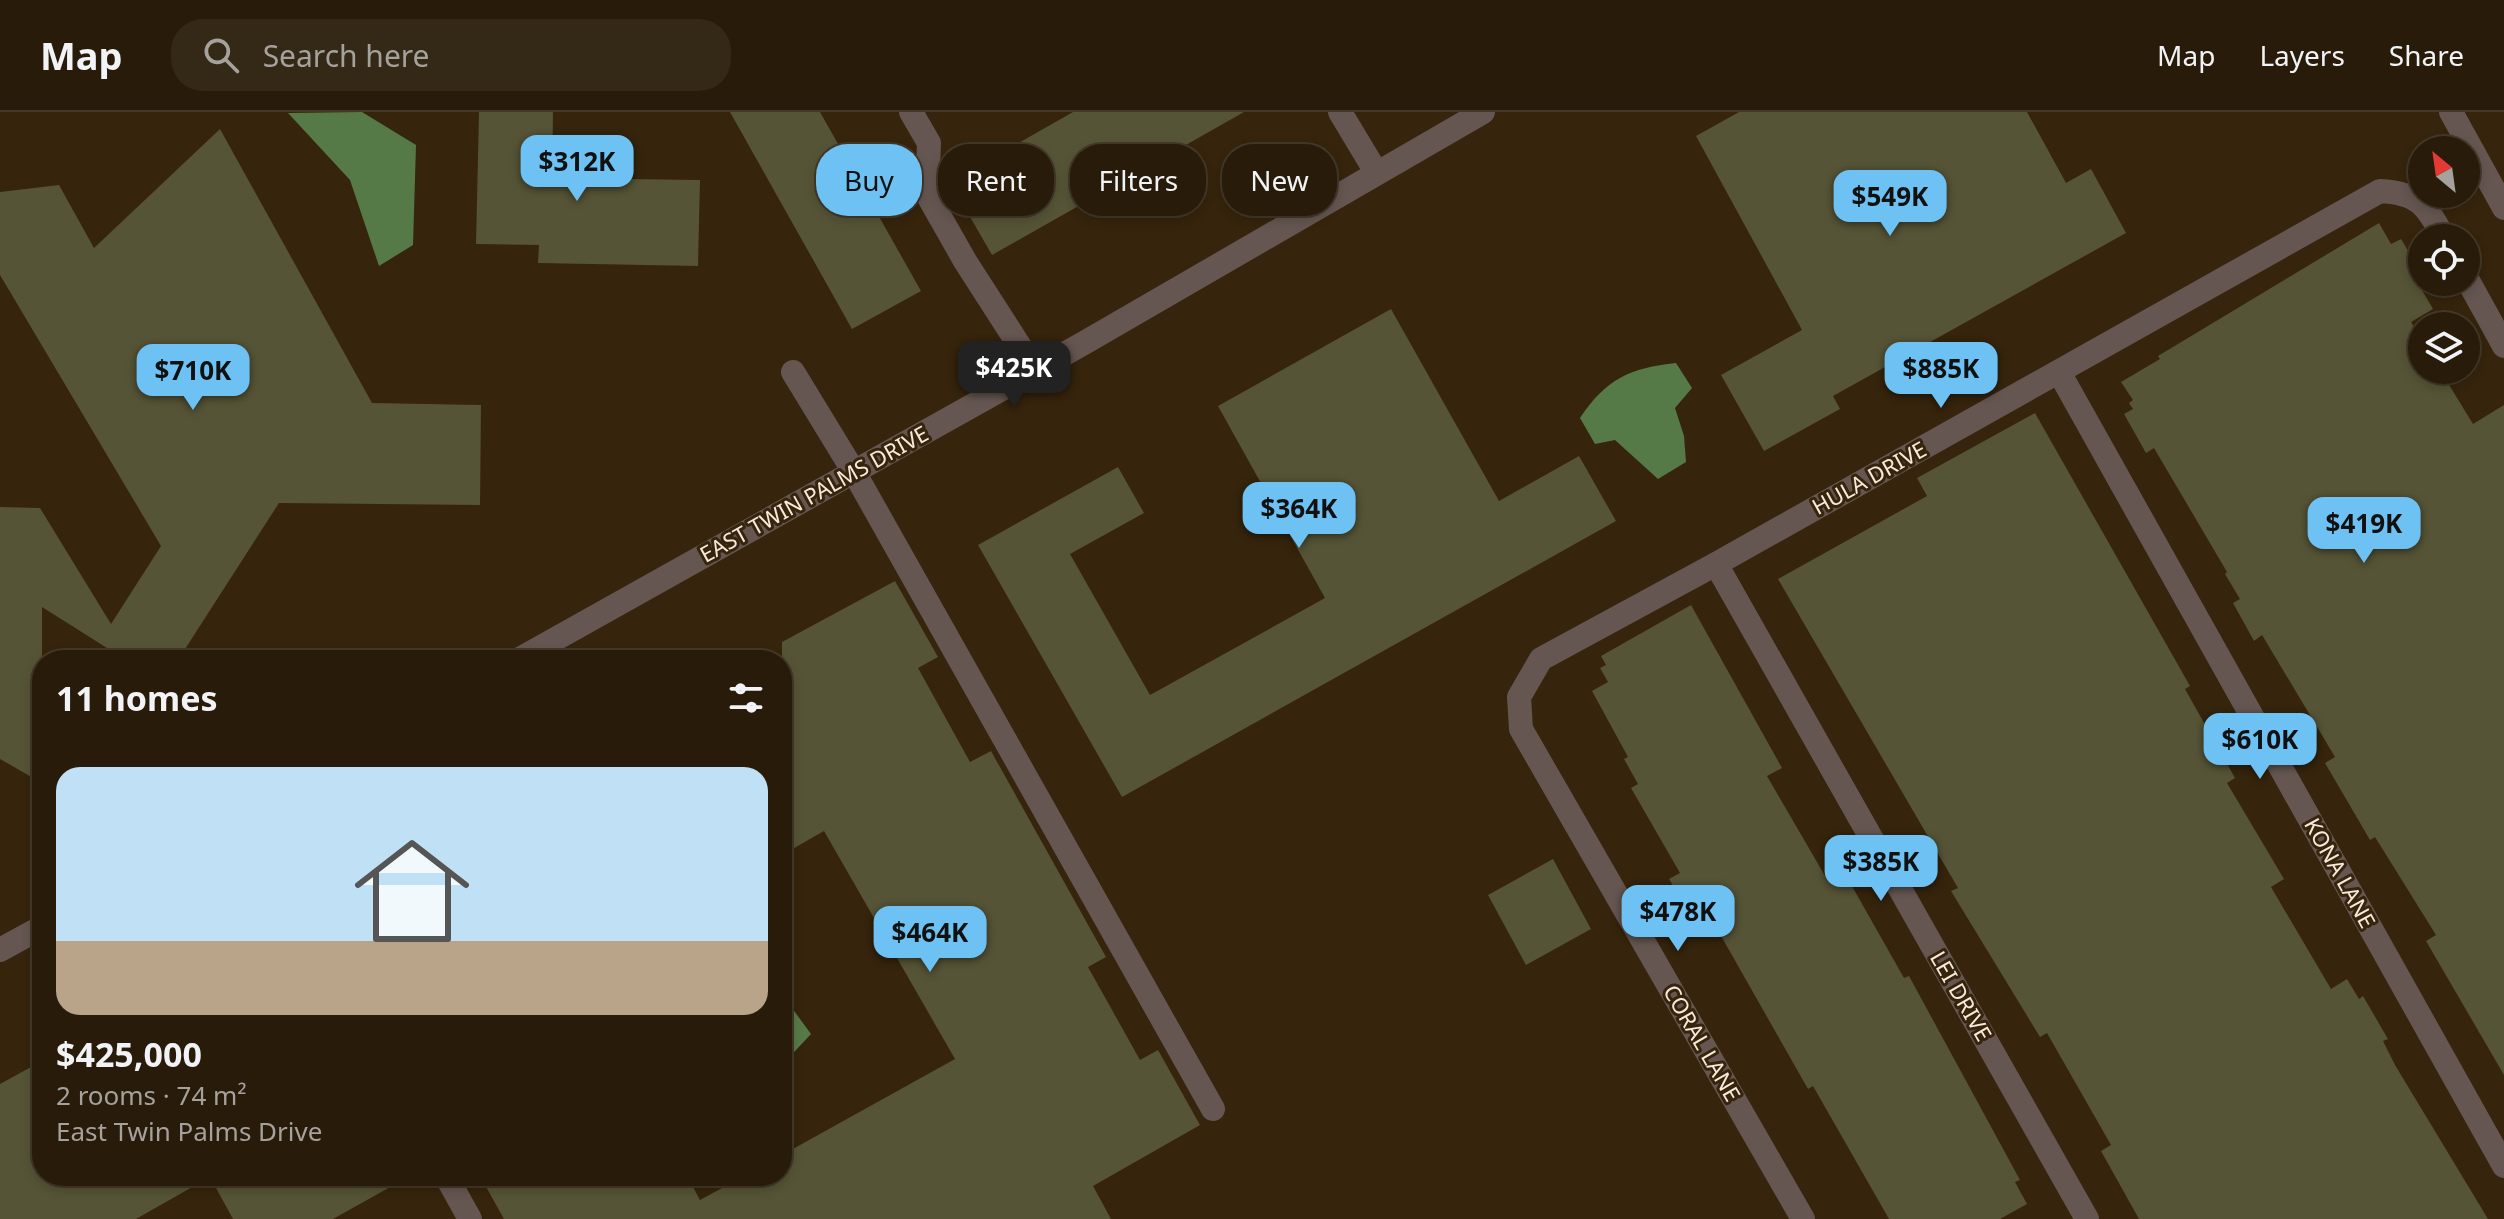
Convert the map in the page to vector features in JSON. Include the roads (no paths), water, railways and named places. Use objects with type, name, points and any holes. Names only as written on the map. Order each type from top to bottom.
[{"type":"street","points":[[911,112],[929,143],[927,194],[965,261],[1035,370]]},
{"type":"street","points":[[1340,112],[1376,172]]},
{"type":"street","name":"EAST TWIN PALMS DRIVE","points":[[536,650],[1035,370],[1483,112]]},
{"type":"street","points":[[2451,112],[2504,208]]},
{"type":"street","name":"HULA DRIVE","points":[[1519,697],[1541,659],[2380,191],[2404,192],[2427,207],[2436,224]]},
{"type":"street","points":[[2476,296],[2504,346]]},
{"type":"street","points":[[793,372],[854,472],[1213,1109]]},
{"type":"street","name":"KONA LANE","points":[[2059,372],[2504,1166]]},
{"type":"street","name":"LEI DRIVE","points":[[1716,564],[2087,1219]]},
{"type":"street","name":"CORAL LANE","points":[[1519,697],[1521,729],[1803,1219]]},
{"type":"street","points":[[0,950],[32,932]]},
{"type":"street","points":[[452,1186],[470,1219]]}]
